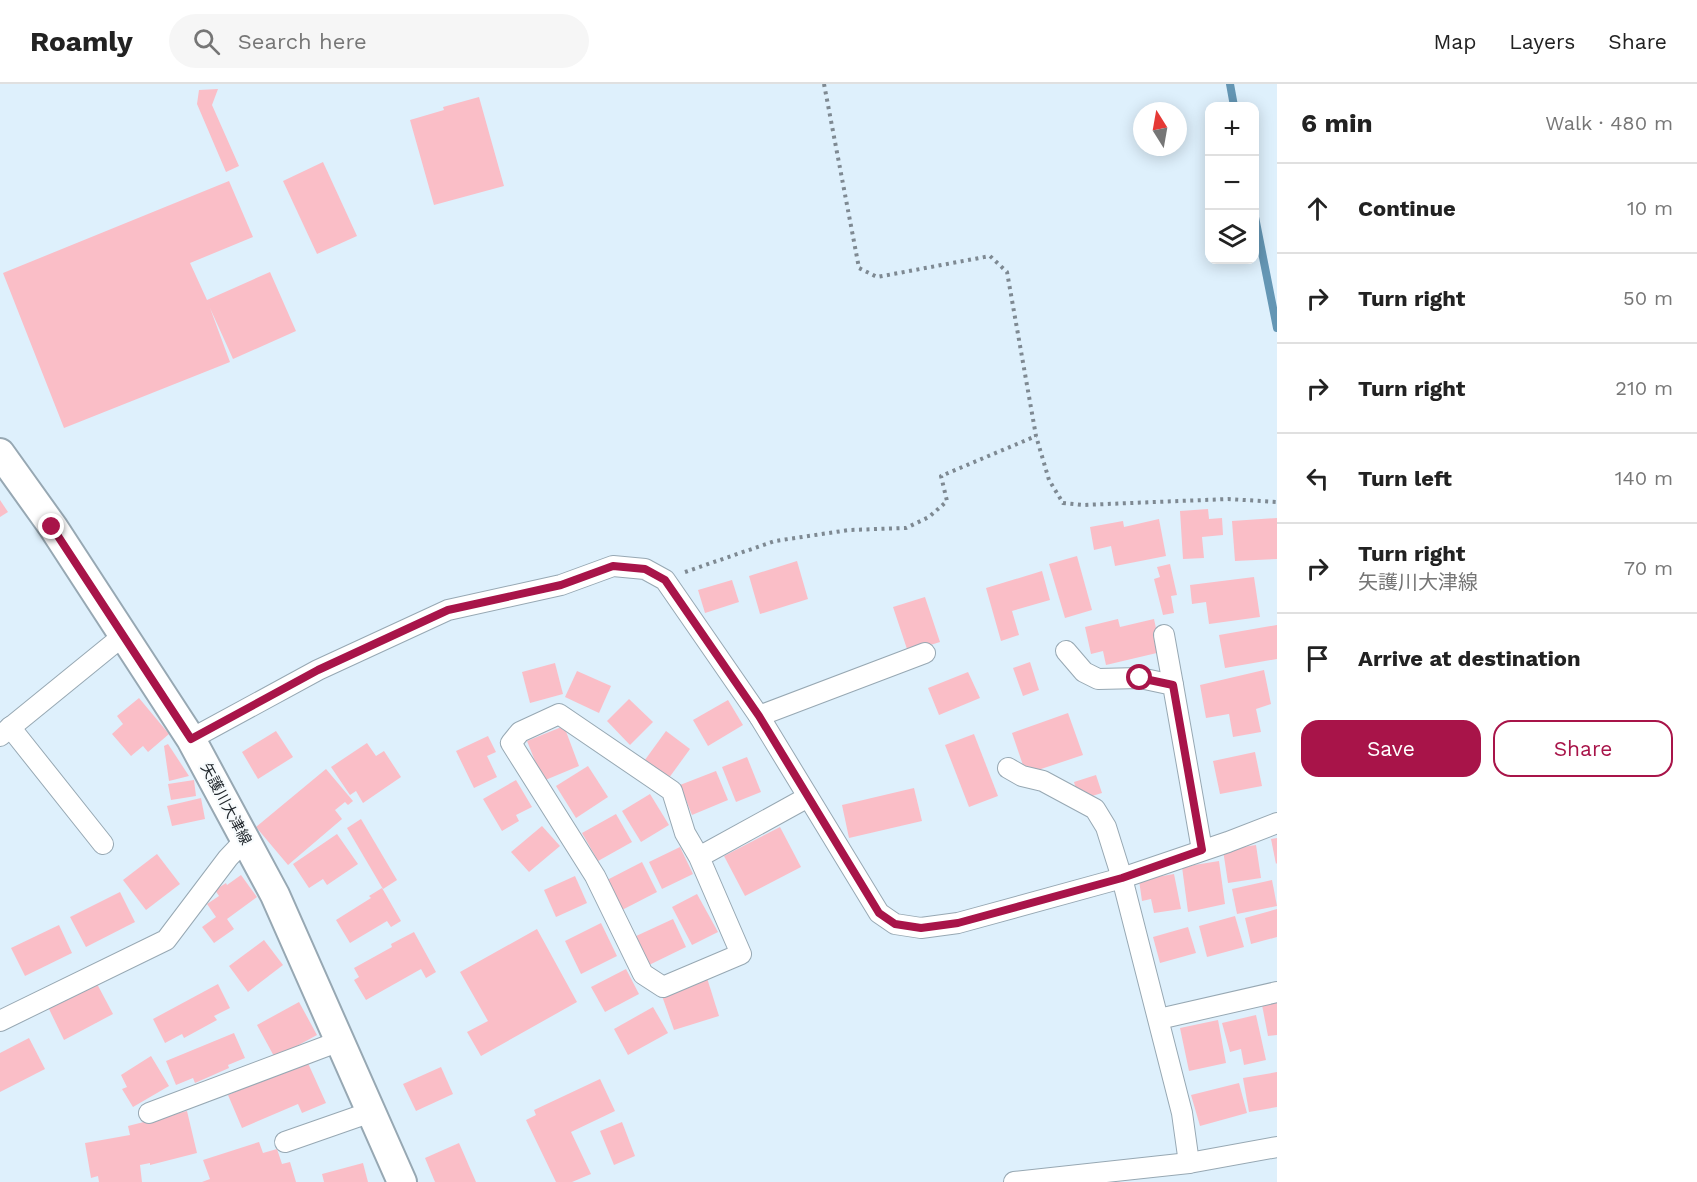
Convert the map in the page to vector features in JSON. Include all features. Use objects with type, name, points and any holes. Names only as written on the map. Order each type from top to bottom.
[{"type":"main road","name":"矢護川大津線","points":[[0,453],[52,527],[191,739],[275,895],[402,1182]]},
{"type":"street","points":[[191,739],[318,670],[448,610],[561,585],[613,566],[645,569],[665,580],[759,716],[879,913],[895,924],[921,928],[958,923],[1122,878],[1277,823]]},
{"type":"street","points":[[103,844],[5,732],[124,635]]},
{"type":"street","points":[[1164,635],[1202,850]]},
{"type":"street","points":[[1066,651],[1084,672],[1098,679],[1140,678],[1173,685]]},
{"type":"street","points":[[759,716],[925,653]]},
{"type":"street","points":[[559,714],[672,791],[685,833],[699,857],[741,954],[663,987],[643,974],[595,876],[511,743],[520,732],[559,714]]},
{"type":"street","points":[[1008,768],[1022,776],[1043,781],[1095,809],[1106,827],[1122,878],[1159,1019],[1182,1113],[1189,1163]]},
{"type":"street","points":[[699,857],[808,797]]},
{"type":"street","points":[[0,1021],[166,940],[228,858],[245,840]]},
{"type":"street","points":[[1159,1019],[1277,992]]},
{"type":"street","points":[[149,1113],[340,1041]]},
{"type":"street","points":[[285,1142],[371,1112]]},
{"type":"street","points":[[1014,1182],[1189,1163],[1277,1147]]},
{"type":"path","points":[[824,84],[859,268],[877,277],[990,256],[1007,272],[1036,436],[1049,480],[1063,503],[1083,505],[1228,499],[1277,502]]},
{"type":"path","points":[[665,580],[775,541],[849,530],[906,528],[929,517],[946,501],[941,476],[1036,436]]},
{"type":"building","points":[[218,89],[212,105],[239,166],[226,172],[197,104],[199,90]]},
{"type":"building","points":[[479,97],[504,186],[434,205],[410,120],[444,110],[443,107]]},
{"type":"building","points":[[323,162],[357,236],[317,254],[283,181]]},
{"type":"building","points":[[229,181],[253,237],[190,263],[207,300],[270,272],[296,331],[233,359],[210,308],[230,362],[64,428],[3,273]]},
{"type":"building","points":[[0,500],[8,512],[0,517]]},
{"type":"building","points":[[1208,509],[1209,519],[1222,518],[1223,535],[1202,537],[1204,558],[1183,559],[1180,511]]},
{"type":"building","points":[[1277,518],[1277,559],[1235,561],[1232,521]]},
{"type":"building","points":[[1159,519],[1166,556],[1115,566],[1111,546],[1094,550],[1090,527],[1123,521],[1124,527]]},
{"type":"building","points":[[1077,556],[1092,610],[1065,618],[1049,564]]},
{"type":"building","points":[[797,561],[808,599],[760,614],[749,576]]},
{"type":"building","points":[[1170,564],[1177,595],[1171,596],[1174,613],[1163,615],[1154,579],[1160,577],[1157,567]]},
{"type":"building","points":[[1042,571],[1050,600],[1012,611],[1019,635],[1001,641],[986,588]]},
{"type":"building","points":[[1254,577],[1260,617],[1209,624],[1206,602],[1192,604],[1190,585]]},
{"type":"building","points":[[732,580],[739,602],[705,613],[698,590]]},
{"type":"building","points":[[925,597],[940,642],[908,652],[893,607]]},
{"type":"building","points":[[1118,619],[1120,627],[1154,619],[1161,652],[1106,665],[1103,651],[1091,654],[1085,627]]},
{"type":"building","points":[[1277,625],[1277,659],[1225,668],[1219,635]]},
{"type":"building","points":[[1030,662],[1039,690],[1023,696],[1013,668]]},
{"type":"building","points":[[555,663],[563,694],[530,703],[522,672]]},
{"type":"building","points":[[1264,670],[1271,704],[1256,709],[1261,732],[1233,737],[1229,714],[1206,718],[1200,685]]},
{"type":"building","points":[[577,671],[611,686],[599,713],[565,697]]},
{"type":"building","points":[[968,672],[980,698],[939,715],[928,688]]},
{"type":"building","points":[[139,698],[169,734],[148,752],[143,746],[131,756],[112,734],[123,724],[117,716]]},
{"type":"building","points":[[629,699],[653,722],[630,745],[607,721]]},
{"type":"building","points":[[728,700],[743,725],[708,746],[693,720]]},
{"type":"building","points":[[1068,713],[1083,755],[1026,774],[1012,733]]},
{"type":"building","points":[[564,726],[579,766],[543,781],[527,741]]},
{"type":"building","points":[[276,731],[293,757],[258,779],[242,752]]},
{"type":"building","points":[[666,731],[690,749],[666,782],[642,764]]},
{"type":"building","points":[[974,734],[998,796],[969,807],[945,745]]},
{"type":"building","points":[[488,736],[496,752],[487,756],[497,777],[474,788],[456,751]]},
{"type":"building","points":[[367,743],[376,756],[384,751],[401,777],[363,803],[356,791],[350,795],[331,767]]},
{"type":"building","points":[[168,744],[189,776],[169,781],[164,746]]},
{"type":"building","points":[[1255,752],[1262,786],[1220,794],[1213,761]]},
{"type":"building","points":[[747,757],[761,792],[736,802],[722,767]]},
{"type":"building","points":[[588,766],[608,797],[576,818],[556,786]]},
{"type":"building","points":[[326,769],[353,801],[348,805],[345,802],[335,810],[342,819],[288,865],[256,827]]},
{"type":"building","points":[[716,771],[728,800],[692,815],[680,785]]},
{"type":"building","points":[[1096,775],[1102,793],[1079,800],[1074,782]]},
{"type":"building","points":[[194,780],[196,796],[171,800],[168,784]]},
{"type":"building","points":[[516,780],[532,807],[516,815],[519,821],[502,831],[483,799]]},
{"type":"building","points":[[914,788],[922,821],[849,838],[842,805]]},
{"type":"building","points":[[650,794],[669,825],[641,842],[622,811]]},
{"type":"building","points":[[201,798],[205,819],[172,826],[167,806]]},
{"type":"building","points":[[616,814],[632,842],[598,861],[582,833]]},
{"type":"building","points":[[361,819],[397,880],[383,889],[347,828]]},
{"type":"building","points":[[542,826],[560,846],[529,872],[511,852]]},
{"type":"building","points":[[780,827],[801,867],[745,896],[724,856]]},
{"type":"building","points":[[337,834],[358,864],[327,885],[323,879],[309,888],[293,864]]},
{"type":"building","points":[[1277,838],[1277,863],[1276,864],[1271,839]]},
{"type":"building","points":[[1256,845],[1261,878],[1228,883],[1223,850]]},
{"type":"building","points":[[680,847],[693,874],[662,889],[649,862]]},
{"type":"building","points":[[157,854],[180,884],[146,910],[123,880]]},
{"type":"building","points":[[1219,861],[1225,904],[1188,912],[1182,867]]},
{"type":"building","points":[[642,862],[657,892],[622,910],[607,880]]},
{"type":"building","points":[[1174,874],[1181,909],[1154,913],[1151,899],[1142,901],[1139,880]]},
{"type":"building","points":[[241,875],[257,897],[227,919],[234,929],[214,943],[202,927],[216,917],[207,904],[219,896],[215,890]]},
{"type":"building","points":[[575,876],[587,903],[556,917],[544,890]]},
{"type":"building","points":[[1272,880],[1277,906],[1237,914],[1232,889]]},
{"type":"building","points":[[382,888],[401,921],[391,927],[387,921],[350,943],[336,920],[371,898],[369,896]]},
{"type":"building","points":[[120,892],[135,922],[86,947],[70,917]]},
{"type":"building","points":[[697,894],[718,932],[692,945],[672,907]]},
{"type":"building","points":[[1277,909],[1277,937],[1251,944],[1245,918]]},
{"type":"building","points":[[1235,916],[1244,947],[1207,957],[1199,926]]},
{"type":"building","points":[[673,919],[686,947],[647,966],[634,937]]},
{"type":"building","points":[[601,923],[617,956],[581,974],[565,941]]},
{"type":"building","points":[[59,925],[72,953],[25,976],[11,948]]},
{"type":"building","points":[[1188,927],[1196,953],[1160,963],[1153,937]]},
{"type":"building","points":[[537,929],[577,1002],[481,1056],[467,1032],[488,1021],[460,972]]},
{"type":"building","points":[[414,932],[436,972],[426,978],[421,969],[366,1000],[354,980],[359,977],[354,968]]},
{"type":"building","points":[[264,940],[283,965],[248,992],[229,966]]},
{"type":"building","points":[[626,969],[639,994],[605,1012],[591,987]]},
{"type":"building","points":[[707,978],[719,1016],[674,1030],[661,993]]},
{"type":"building","points":[[96,982],[113,1014],[64,1040],[48,1007]]},
{"type":"building","points":[[218,984],[230,1008],[214,1016],[217,1020],[184,1038],[182,1034],[165,1043],[153,1019]]},
{"type":"building","points":[[299,1002],[317,1035],[275,1058],[257,1025]]},
{"type":"building","points":[[1277,1002],[1277,1035],[1268,1036],[1262,1005]]},
{"type":"building","points":[[653,1007],[668,1033],[628,1055],[614,1029]]},
{"type":"building","points":[[1256,1015],[1266,1060],[1244,1065],[1241,1049],[1230,1052],[1222,1023]]},
{"type":"building","points":[[1218,1020],[1226,1063],[1189,1071],[1180,1028]]},
{"type":"building","points":[[234,1033],[245,1058],[195,1083],[193,1078],[176,1085],[166,1061]]},
{"type":"building","points":[[29,1038],[45,1069],[0,1092],[0,1053]]},
{"type":"building","points":[[151,1056],[169,1086],[133,1107],[122,1089],[127,1087],[121,1075]]},
{"type":"building","points":[[307,1061],[326,1103],[302,1113],[298,1104],[242,1128],[228,1095]]},
{"type":"building","points":[[441,1067],[453,1094],[416,1111],[403,1084]]},
{"type":"building","points":[[1277,1072],[1277,1107],[1249,1112],[1243,1078]]},
{"type":"building","points":[[600,1079],[615,1111],[571,1132],[591,1174],[572,1182],[556,1182],[526,1120],[536,1115],[534,1110]]},
{"type":"building","points":[[1239,1083],[1247,1113],[1200,1126],[1191,1095]]},
{"type":"building","points":[[187,1111],[197,1153],[150,1165],[150,1163],[140,1165],[142,1182],[99,1182],[98,1176],[91,1178],[85,1143],[130,1135],[128,1126]]},
{"type":"building","points":[[622,1122],[635,1156],[614,1165],[600,1131]]},
{"type":"building","points":[[259,1142],[263,1153],[277,1149],[282,1164],[290,1162],[296,1182],[202,1182],[210,1179],[203,1160]]},
{"type":"building","points":[[459,1143],[476,1182],[435,1182],[425,1158]]},
{"type":"building","points":[[363,1163],[368,1182],[324,1182],[322,1174]]},
{"type":"waterway","points":[[1230,84],[1233,102]]},
{"type":"waterway","points":[[1259,237],[1277,328]]},
{"type":"route","points":[[52,527],[191,739],[318,670],[448,610],[561,585],[613,566],[645,569],[665,580],[759,716],[879,913],[895,924],[921,928],[958,923],[1122,878],[1202,850],[1173,685],[1140,678]]}]
